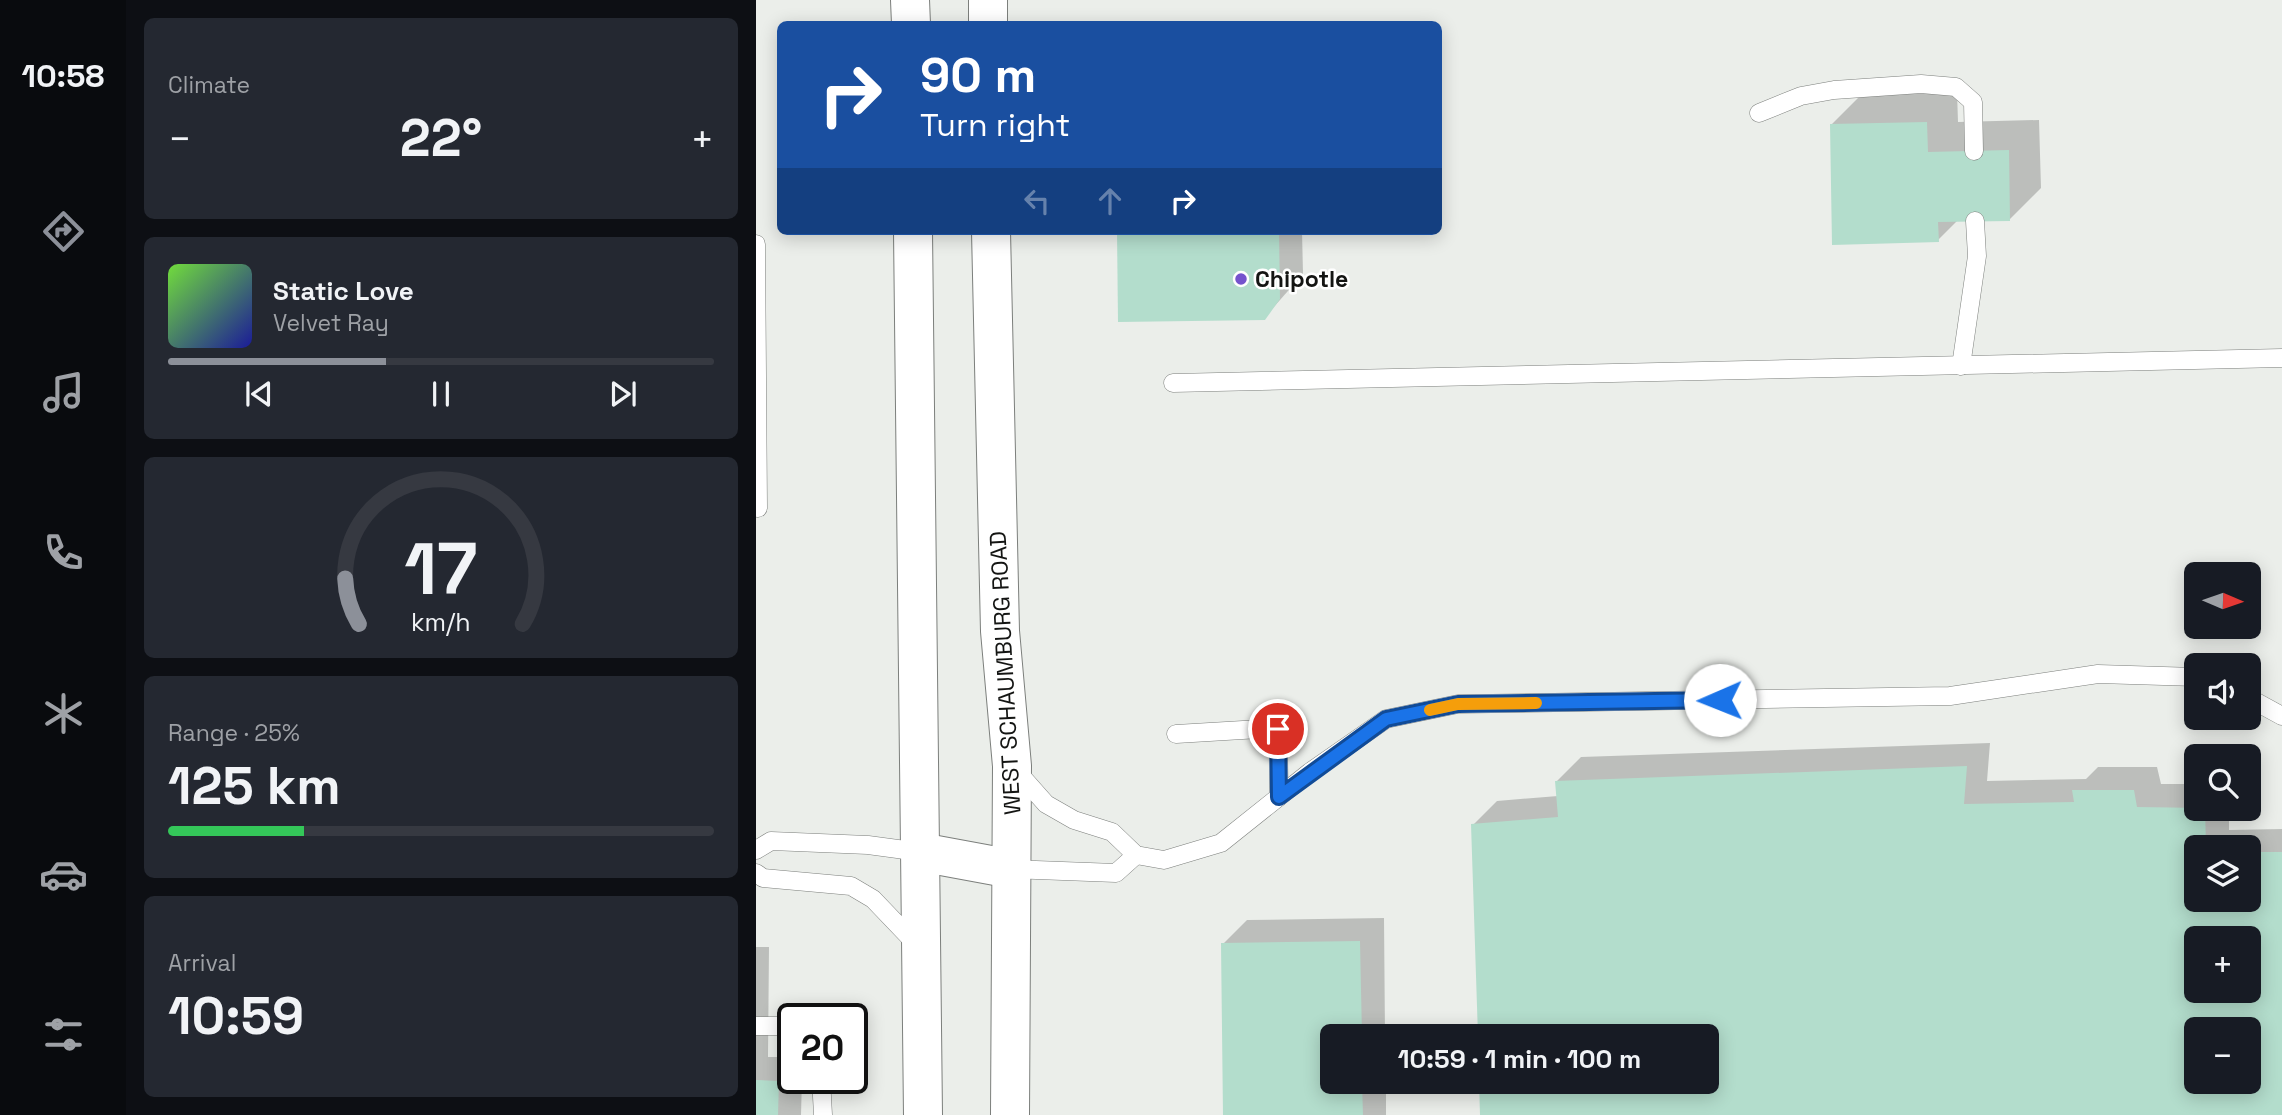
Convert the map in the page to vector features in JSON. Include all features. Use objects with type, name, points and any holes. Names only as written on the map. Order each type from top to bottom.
[{"type":"main road","points":[[910,0],[911,21]]},
{"type":"main road","points":[[988,0],[988,21]]},
{"type":"main road","points":[[913,235],[923,1115]]},
{"type":"main road","name":"WEST SCHAUMBURG ROAD","points":[[991,235],[1000,631],[1012,766],[1010,1115]]},
{"type":"main road","points":[[920,852],[1012,869]]},
{"type":"lane","points":[[1759,113],[1801,96],[1834,90],[1921,85],[1956,88],[1973,102],[1974,151]]},
{"type":"lane","points":[[1961,366],[1977,256],[1975,222]]},
{"type":"lane","points":[[756,244],[758,509]]},
{"type":"lane","points":[[1173,383],[2282,358]]},
{"type":"lane","points":[[1012,766],[1046,804],[1074,820],[1112,832],[1136,855],[1164,860],[1221,843],[1386,719],[1458,704],[1950,696],[2098,674],[2184,677]]},
{"type":"lane","points":[[2261,705],[2282,716]]},
{"type":"lane","points":[[1176,734],[1278,729],[1279,797]]},
{"type":"lane","points":[[756,850],[771,841],[868,845],[920,852]]},
{"type":"lane","points":[[1012,869],[1116,873],[1136,855]]},
{"type":"lane","points":[[756,873],[764,878],[851,886],[873,899],[920,948]]},
{"type":"lane","points":[[756,1026],[777,1026]]},
{"type":"lane","points":[[822,1094],[823,1115]]},
{"type":"building","points":[[1927,122],[1928,152],[2009,150],[2010,221],[1938,222],[1939,242],[1832,245],[1830,124]]},
{"type":"building","points":[[1117,235],[1279,235],[1280,299],[1265,320],[1118,322]]},
{"type":"building","points":[[1967,766],[1964,804],[2074,802],[2072,790],[2134,790],[2137,807],[2184,808],[2184,821],[2205,821],[2206,835],[2184,835],[2184,912],[2261,912],[2261,852],[2282,852],[2282,1115],[1480,1115],[1479,1094],[1719,1094],[1719,1024],[1478,1024],[1471,824],[1558,817],[1555,781]]},
{"type":"building","points":[[1360,941],[1362,1024],[1320,1024],[1320,1094],[1362,1094],[1363,1115],[1223,1115],[1221,943]]},
{"type":"building","points":[[756,1080],[777,1081],[778,1115],[756,1115]]},
{"type":"slow traffic","points":[[1430,710],[1458,704],[1536,703]]},
{"type":"place","name":"Chipotle","points":[[1241,279]]},
{"type":"route","points":[[1278,729],[1279,797],[1386,719],[1458,704],[1720,700]]}]
